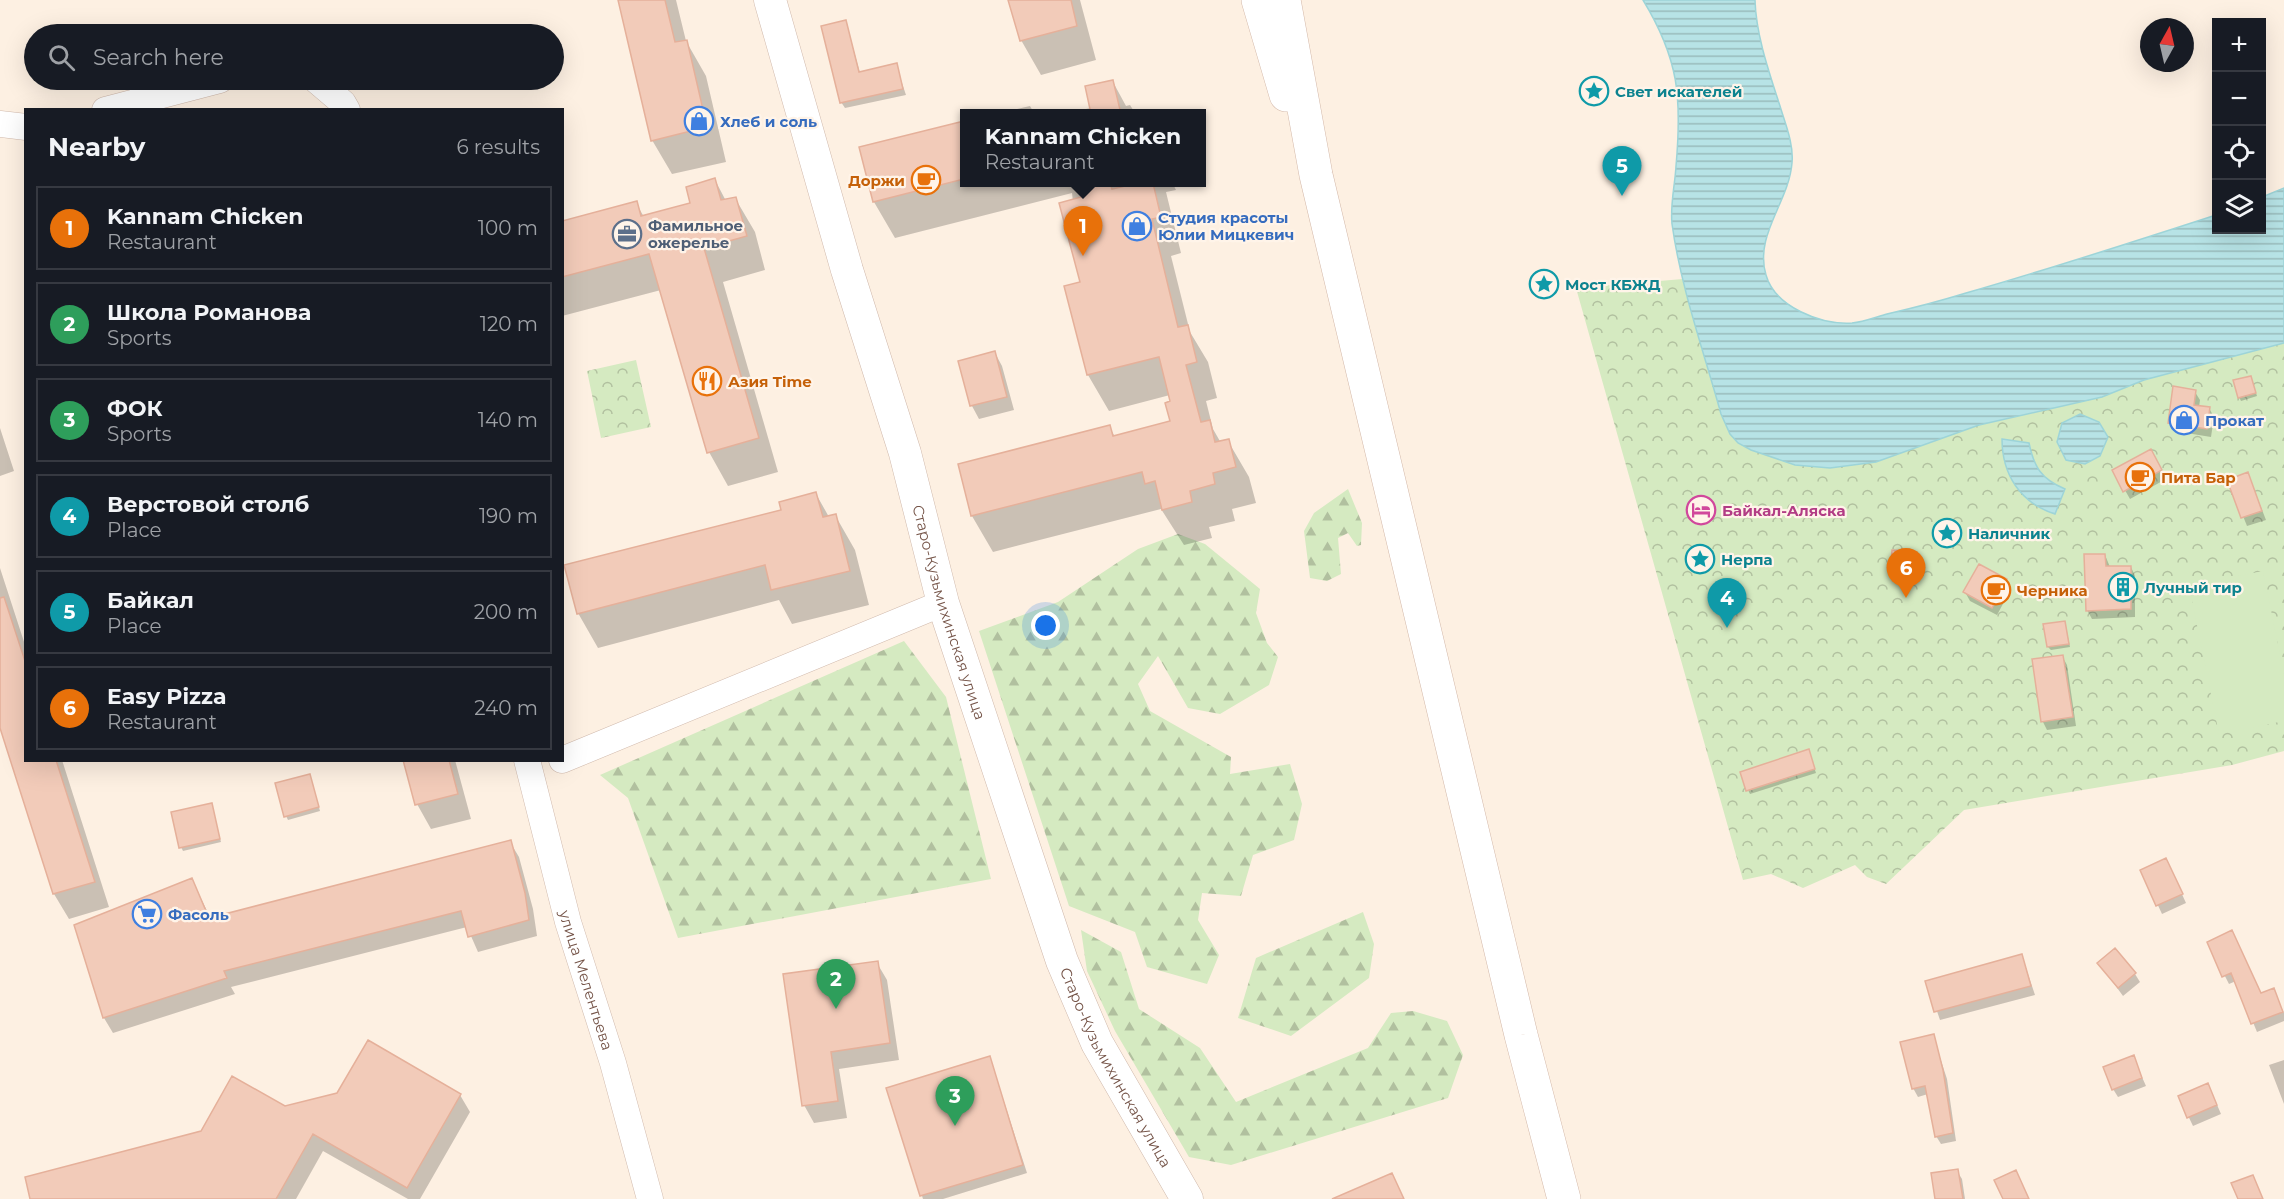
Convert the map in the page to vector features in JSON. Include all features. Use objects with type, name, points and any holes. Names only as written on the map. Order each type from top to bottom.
[{"type":"main road","points":[[1258,0],[1279,74],[1316,175]]},
{"type":"main road","points":[[1284,0],[1316,175],[1521,1035],[1564,1199]]},
{"type":"street","name":"Старо-Кузьмихинская улица","points":[[770,0],[847,270],[904,453],[943,603],[1062,961],[1082,1013],[1181,1198]]},
{"type":"street","points":[[113,108],[182,90]]},
{"type":"street","points":[[328,90],[346,108]]},
{"type":"street","points":[[0,124],[24,127]]},
{"type":"street","points":[[564,759],[943,603]]},
{"type":"street","points":[[528,766],[551,762]]},
{"type":"street","name":"улица Мелентьева","points":[[528,766],[568,922],[613,1063],[650,1199]]},
{"type":"green space","points":[[1683,279],[1721,414],[1730,434],[1876,462],[1979,425],[2102,397],[2144,380],[2284,343],[2284,751],[2232,765],[1964,810],[1886,884],[1867,877],[1855,865],[1803,888],[1771,874],[1743,880],[1576,288]]},
{"type":"green space","points":[[636,360],[651,427],[601,438],[587,371]]},
{"type":"green space","points":[[1348,489],[1362,523],[1361,545],[1357,546],[1348,533],[1338,538],[1341,574],[1327,581],[1310,578],[1304,531],[1314,513]]},
{"type":"green space","points":[[1178,534],[1205,544],[1260,589],[1256,613],[1267,643],[1278,657],[1269,685],[1220,714],[1188,708],[1158,656],[1138,684],[1150,711],[1231,757],[1230,774],[1290,764],[1302,804],[1294,840],[1253,855],[1241,896],[1202,893],[1198,920],[1219,955],[1207,984],[1147,967],[1135,932],[1069,906],[979,631],[1058,602],[1138,549]]},
{"type":"green space","points":[[2263,571],[2284,674],[2284,721],[2219,734],[2189,586]]},
{"type":"green space","points":[[904,641],[946,697],[991,879],[678,938],[628,798],[600,775]]},
{"type":"green space","points":[[1363,912],[1374,944],[1369,978],[1291,1036],[1238,1018],[1256,958]]},
{"type":"green space","points":[[1081,930],[1121,952],[1139,1009],[1200,1048],[1236,1102],[1368,1048],[1391,1013],[1413,1011],[1447,1021],[1463,1055],[1448,1098],[1231,1165],[1189,1157],[1115,1031],[1087,971]]},
{"type":"water","points":[[1643,0],[1755,0],[1760,40],[1792,148],[1790,177],[1768,232],[1765,246],[1766,275],[1779,296],[1801,312],[1827,321],[1861,322],[1946,299],[2212,216],[2212,234],[2266,234],[2266,195],[2284,188],[2284,343],[2144,380],[2102,397],[1979,425],[1876,462],[1830,468],[1795,465],[1751,450],[1738,443],[1730,434],[1721,414],[1681,272],[1672,224],[1678,142],[1678,99],[1671,61],[1655,21]]},
{"type":"water","points":[[2080,414],[2099,422],[2108,437],[2100,456],[2085,464],[2066,460],[2057,442],[2062,423]]},
{"type":"water","points":[[2002,439],[2029,443],[2033,459],[2040,471],[2050,481],[2065,489],[2055,514],[2032,503],[2015,486],[2005,464]]},
{"type":"building","points":[[618,0],[665,0],[675,42],[687,40],[707,127],[651,141]]},
{"type":"building","points":[[1008,0],[1071,0],[1077,26],[1020,41]]},
{"type":"building","points":[[846,20],[859,72],[897,63],[903,89],[840,103],[821,26]]},
{"type":"building","points":[[1113,80],[1120,109],[1090,109],[1085,86]]},
{"type":"building","points":[[960,122],[960,180],[873,202],[859,147]]},
{"type":"building","points":[[715,178],[721,200],[736,197],[747,236],[704,248],[759,438],[707,453],[649,254],[564,276],[564,220],[637,201],[641,216],[690,203],[686,187]]},
{"type":"building","points":[[1079,187],[1111,187],[1112,189],[1154,187],[1161,217],[1152,219],[1178,327],[1188,325],[1197,362],[1186,365],[1201,422],[1210,420],[1215,442],[1229,439],[1236,467],[1213,473],[1215,484],[1190,491],[1192,502],[1162,510],[1155,481],[1145,484],[1142,472],[971,516],[958,464],[1110,425],[1113,436],[1170,421],[1165,403],[1170,401],[1159,357],[1087,375],[1064,286],[1080,282],[1059,203],[1081,197]]},
{"type":"building","points":[[995,351],[1007,397],[970,406],[958,361]]},
{"type":"building","points":[[2251,376],[2256,393],[2238,398],[2233,380]]},
{"type":"building","points":[[2173,386],[2196,390],[2194,405],[2210,407],[2207,429],[2168,423]]},
{"type":"building","points":[[2151,449],[2162,470],[2123,492],[2112,470]]},
{"type":"building","points":[[2248,472],[2262,511],[2241,518],[2227,480]]},
{"type":"building","points":[[816,492],[823,517],[836,514],[850,571],[771,590],[765,565],[577,614],[564,565],[781,510],[779,502]]},
{"type":"building","points":[[1892,550],[1909,551],[1908,576],[1890,575]]},
{"type":"building","points":[[2084,554],[2105,554],[2106,566],[2131,566],[2131,609],[2086,611]]},
{"type":"building","points":[[1979,564],[2007,579],[1992,608],[1963,592]]},
{"type":"building","points":[[4,597],[24,658],[24,762],[57,762],[95,882],[53,894],[0,728],[0,598]]},
{"type":"building","points":[[2065,621],[2069,644],[2047,647],[2043,624]]},
{"type":"building","points":[[2063,655],[2073,717],[2041,722],[2032,659]]},
{"type":"building","points":[[1809,749],[1815,769],[1746,791],[1740,772]]},
{"type":"building","points":[[404,762],[450,762],[458,794],[415,805]]},
{"type":"building","points":[[310,774],[319,807],[284,817],[275,783]]},
{"type":"building","points":[[212,803],[220,839],[179,848],[171,812]]},
{"type":"building","points":[[511,840],[525,893],[529,920],[468,937],[461,911],[224,971],[227,978],[103,1018],[74,925],[192,878],[209,918]]},
{"type":"building","points":[[2166,858],[2183,894],[2156,906],[2140,870]]},
{"type":"building","points":[[2232,930],[2261,993],[2274,988],[2283,1012],[2251,1024],[2231,973],[2222,977],[2207,942]]},
{"type":"building","points":[[2115,948],[2136,973],[2118,988],[2097,963]]},
{"type":"building","points":[[2022,954],[2031,986],[1934,1012],[1925,981]]},
{"type":"building","points":[[878,961],[890,1043],[831,1052],[838,1101],[802,1106],[783,974]]},
{"type":"building","points":[[1934,1034],[1943,1070],[1953,1133],[1935,1137],[1925,1086],[1912,1089],[1900,1042]]},
{"type":"building","points":[[368,1040],[461,1094],[407,1188],[313,1134],[276,1199],[30,1199],[25,1177],[201,1131],[232,1076],[285,1106],[337,1093]]},
{"type":"building","points":[[2134,1055],[2142,1078],[2112,1090],[2103,1067]]},
{"type":"building","points":[[990,1056],[1023,1165],[920,1196],[886,1088]]},
{"type":"building","points":[[2208,1083],[2217,1105],[2187,1118],[2178,1096]]},
{"type":"building","points":[[1958,1169],[1963,1199],[1935,1199],[1931,1173]]},
{"type":"building","points":[[2016,1170],[2029,1199],[2003,1199],[1994,1180]]},
{"type":"building","points":[[1392,1173],[1404,1199],[1332,1199]]},
{"type":"building","points":[[2253,1175],[2263,1199],[2238,1199],[2231,1183]]},
{"type":"place","name":"Свет искателей","points":[[1594,91]]},
{"type":"place","name":"Хлеб и соль","points":[[699,121]]},
{"type":"place","name":"Доржи","points":[[926,180]]},
{"type":"place","name":"Байкал","points":[[1622,196]]},
{"type":"place","name":"Студия красоты Юлии Мицкевич","points":[[1137,226]]},
{"type":"place","name":"Фамильное ожерелье","points":[[627,234]]},
{"type":"place","name":"Kannam Chicken","points":[[1083,256]]},
{"type":"place","name":"Мост КБЖД","points":[[1544,284]]},
{"type":"place","name":"Азия Time","points":[[707,381]]},
{"type":"place","name":"Прокат","points":[[2184,420]]},
{"type":"place","name":"Пита Бар","points":[[2140,477]]},
{"type":"place","name":"Байкал-Аляска","points":[[1701,510]]},
{"type":"place","name":"Наличник","points":[[1947,533]]},
{"type":"place","name":"Нерпа","points":[[1700,559]]},
{"type":"place","name":"Лучный тир","points":[[2123,587]]},
{"type":"place","name":"Черника","points":[[1996,590]]},
{"type":"place","name":"Easy Pizza","points":[[1906,598]]},
{"type":"place","name":"Верстовой столб","points":[[1727,628]]},
{"type":"place","name":"Фасоль","points":[[147,914]]},
{"type":"place","name":"Школа Романова","points":[[836,1009]]},
{"type":"place","name":"ФОК","points":[[955,1126]]}]
